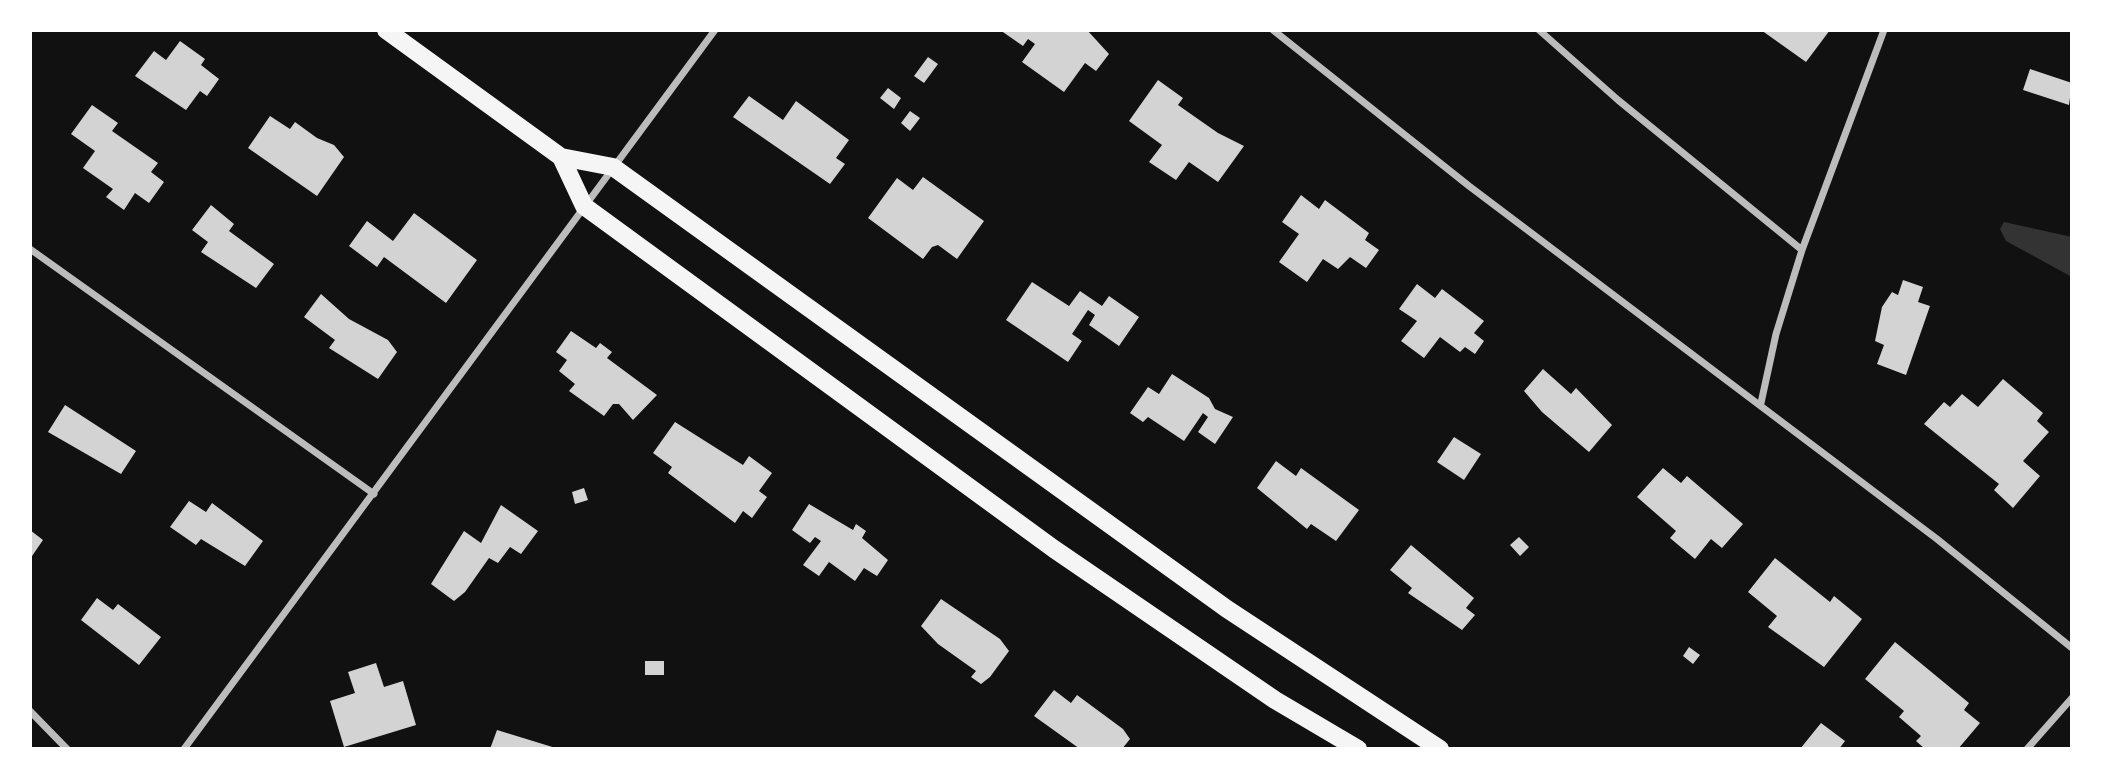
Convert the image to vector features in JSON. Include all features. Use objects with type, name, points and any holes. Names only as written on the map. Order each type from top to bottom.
[{"type":"main road","points":[[386,30],[561,157],[613,167],[1227,609],[1440,749]]},
{"type":"main road","points":[[561,157],[584,206],[1054,549],[1275,699],[1358,749]]},
{"type":"street","points":[[184,749],[715,30]]},
{"type":"street","points":[[1273,30],[1469,186],[1761,403],[1937,539],[2072,648]]},
{"type":"street","points":[[1539,30],[1618,100],[1802,250]]},
{"type":"street","points":[[1761,403],[1776,334],[1802,250],[1884,30]]},
{"type":"street","points":[[30,249],[374,494]]},
{"type":"street","points":[[2027,749],[2072,698]]},
{"type":"street","points":[[30,711],[67,749]]},
{"type":"shaded area","points":[[2004,222],[2072,237],[2072,277],[2006,241],[2000,229]]},
{"type":"building","points":[[1000,30],[1087,30],[1109,54],[1096,71],[1085,63],[1064,92],[1022,62],[1035,44],[1028,39],[1023,46]]},
{"type":"building","points":[[1761,30],[1830,30],[1806,62]]},
{"type":"building","points":[[180,41],[205,59],[201,65],[219,79],[207,96],[200,91],[186,110],[135,76],[154,51],[166,60]]},
{"type":"building","points":[[928,57],[938,64],[924,83],[914,76]]},
{"type":"building","points":[[2030,69],[2072,83],[2069,105],[2023,90]]},
{"type":"building","points":[[1158,80],[1183,98],[1178,105],[1218,133],[1244,146],[1218,182],[1189,162],[1176,180],[1149,162],[1162,145],[1129,121]]},
{"type":"building","points":[[888,88],[901,98],[894,109],[880,98]]},
{"type":"building","points":[[749,96],[783,120],[796,101],[849,140],[836,158],[845,164],[830,184],[733,117]]},
{"type":"building","points":[[92,105],[118,123],[112,131],[158,163],[151,172],[164,182],[149,203],[135,193],[124,210],[106,197],[113,189],[83,168],[95,151],[71,134]]},
{"type":"building","points":[[910,111],[920,118],[910,131],[901,123]]},
{"type":"building","points":[[270,116],[290,129],[295,122],[317,138],[334,145],[344,157],[317,196],[248,148]]},
{"type":"building","points":[[923,177],[984,221],[957,259],[938,245],[932,247],[923,259],[868,218],[897,178],[913,190]]},
{"type":"building","points":[[1301,195],[1319,209],[1325,200],[1369,233],[1365,240],[1379,250],[1366,268],[1350,257],[1338,269],[1323,259],[1307,282],[1279,262],[1299,234],[1282,222]]},
{"type":"building","points":[[211,205],[234,224],[229,231],[274,264],[256,288],[201,252],[208,242],[192,230]]},
{"type":"building","points":[[414,213],[477,260],[446,303],[384,257],[377,267],[349,246],[367,221],[393,241]]},
{"type":"building","points":[[1903,280],[1923,287],[1918,302],[1930,306],[1906,375],[1877,364],[1884,345],[1875,341],[1882,307],[1892,292],[1898,295]]},
{"type":"building","points":[[1032,282],[1069,306],[1080,291],[1102,306],[1109,296],[1139,317],[1119,346],[1089,325],[1095,315],[1088,310],[1072,334],[1082,341],[1068,362],[1006,320]]},
{"type":"building","points":[[1417,284],[1435,298],[1442,289],[1484,321],[1474,333],[1484,341],[1475,354],[1465,347],[1460,352],[1440,337],[1424,358],[1401,341],[1417,321],[1399,309]]},
{"type":"building","points":[[321,294],[349,319],[388,340],[397,352],[378,379],[329,348],[335,340],[304,317]]},
{"type":"building","points":[[571,331],[596,348],[600,343],[612,352],[607,358],[657,395],[633,420],[619,404],[613,404],[604,416],[569,391],[575,384],[559,371],[567,360],[556,352]]},
{"type":"building","points":[[1543,369],[1571,394],[1576,388],[1612,425],[1589,452],[1542,412],[1524,391]]},
{"type":"building","points":[[1172,374],[1209,398],[1215,409],[1233,417],[1215,444],[1198,432],[1208,417],[1203,413],[1184,441],[1148,417],[1143,422],[1130,413],[1148,387],[1159,394]]},
{"type":"building","points":[[2003,379],[2043,413],[2037,421],[2049,432],[2023,461],[2040,476],[2013,508],[1994,490],[1999,484],[1924,424],[1944,402],[1950,407],[1962,394],[1978,407]]},
{"type":"building","points":[[65,405],[136,451],[121,474],[48,432]]},
{"type":"building","points":[[675,422],[743,465],[749,456],[772,473],[759,491],[767,497],[752,518],[743,511],[735,523],[668,473],[672,467],[653,453]]},
{"type":"building","points":[[1454,437],[1481,454],[1464,480],[1437,462]]},
{"type":"building","points":[[1276,461],[1296,476],[1301,468],[1359,510],[1336,541],[1311,524],[1307,529],[1257,488]]},
{"type":"building","points":[[1663,468],[1681,483],[1687,476],[1743,524],[1722,548],[1711,539],[1695,559],[1670,538],[1676,531],[1637,497]]},
{"type":"building","points":[[584,488],[588,500],[575,504],[572,492]]},
{"type":"building","points":[[189,501],[206,512],[212,503],[263,541],[245,566],[201,539],[196,545],[170,527]]},
{"type":"building","points":[[809,504],[853,530],[856,524],[866,531],[862,538],[888,560],[877,576],[864,568],[855,581],[829,562],[819,576],[803,565],[821,541],[815,537],[810,543],[792,530]]},
{"type":"building","points":[[501,505],[538,531],[521,554],[510,547],[498,563],[489,558],[465,592],[454,601],[431,584],[464,531],[481,543]]},
{"type":"building","points":[[30,530],[43,540],[30,559]]},
{"type":"building","points":[[1519,537],[1529,547],[1520,556],[1510,545]]},
{"type":"building","points":[[1411,545],[1474,598],[1466,608],[1475,615],[1462,630],[1408,593],[1412,588],[1390,570]]},
{"type":"building","points":[[1775,558],[1830,602],[1834,596],[1862,619],[1824,667],[1768,627],[1777,616],[1748,592]]},
{"type":"building","points":[[97,598],[113,610],[118,604],[161,637],[139,665],[81,620]]},
{"type":"building","points":[[941,599],[1000,639],[1009,651],[990,677],[981,684],[971,677],[976,671],[938,644],[921,626]]},
{"type":"building","points":[[1895,642],[1969,703],[1964,710],[1980,723],[1958,749],[1925,749],[1916,741],[1921,736],[1899,717],[1904,711],[1865,679]]},
{"type":"building","points":[[1689,647],[1700,655],[1693,664],[1683,656]]},
{"type":"building","points":[[645,661],[664,661],[664,675],[645,675]]},
{"type":"building","points":[[376,663],[384,687],[403,681],[416,725],[344,747],[330,701],[355,693],[348,672]]},
{"type":"building","points":[[1054,690],[1071,703],[1077,695],[1123,729],[1130,739],[1122,749],[1080,749],[1034,716]]},
{"type":"building","points":[[1821,723],[1845,741],[1839,749],[1800,749]]},
{"type":"building","points":[[497,730],[559,749],[490,749]]}]
